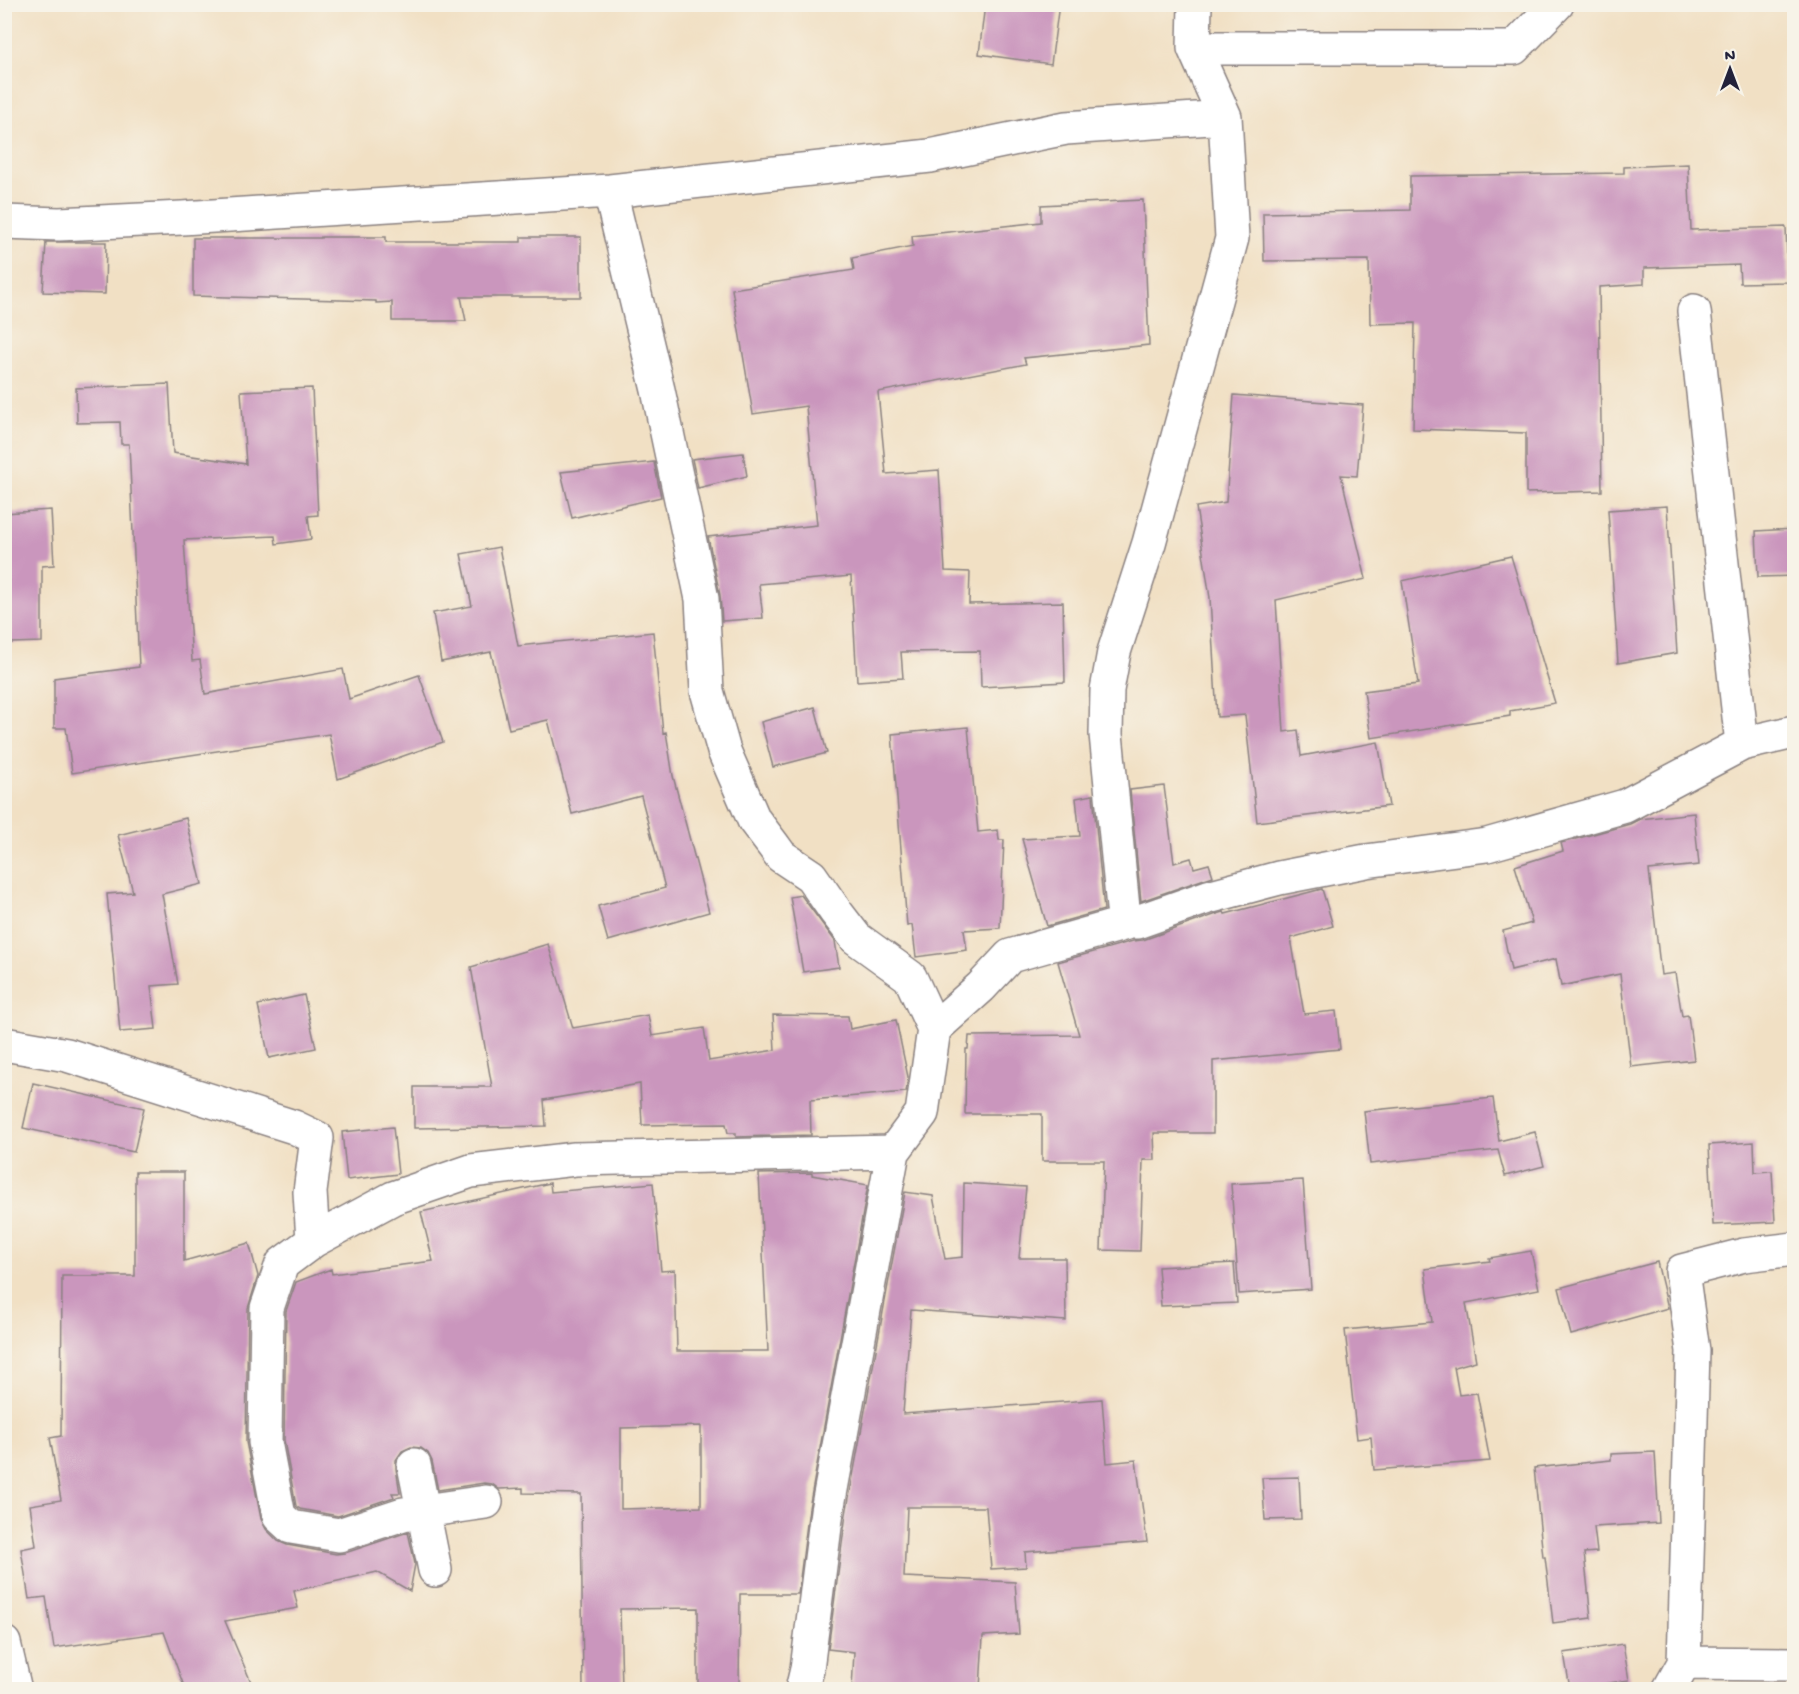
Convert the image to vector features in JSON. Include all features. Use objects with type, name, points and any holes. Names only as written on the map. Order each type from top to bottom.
[{"type":"street","points":[[1130,922],[1124,908],[1106,734],[1107,690],[1114,652],[1149,543],[1232,238],[1225,117],[1194,48],[1195,4]]},
{"type":"street","points":[[1194,48],[1514,48],[1557,4]]},
{"type":"street","points":[[4,222],[59,224],[182,218],[609,191],[930,156],[1066,128],[1225,117]]},
{"type":"street","points":[[609,191],[658,390],[702,599],[707,691],[724,752],[754,820],[781,856],[812,876],[856,938],[910,977],[934,1029],[922,1113],[893,1152],[827,1511],[807,1669],[802,1689]]},
{"type":"street","points":[[1694,311],[1742,744]]},
{"type":"street","points":[[934,1029],[981,987],[1010,956],[1130,922],[1137,922],[1208,897],[1279,878],[1366,861],[1487,845],[1625,806],[1742,744],[1794,732]]},
{"type":"street","points":[[4,1044],[67,1055],[294,1127],[317,1138],[310,1192],[313,1241]]},
{"type":"street","points":[[486,1502],[403,1514],[339,1535],[291,1527],[279,1516],[265,1442],[267,1308],[282,1264],[313,1241],[393,1198],[471,1171],[575,1159],[893,1152]]},
{"type":"street","points":[[1794,1249],[1744,1255],[1682,1271],[1693,1351],[1677,1676],[1794,1664]]},
{"type":"street","points":[[414,1465],[435,1570]]},
{"type":"street","points":[[4,1643],[15,1689]]},
{"type":"building","points":[[985,4],[1059,4],[1051,64],[979,54]]},
{"type":"building","points":[[1688,164],[1691,230],[1786,227],[1788,282],[1740,283],[1739,265],[1644,268],[1644,284],[1599,287],[1602,491],[1526,493],[1526,433],[1413,429],[1415,323],[1370,324],[1369,260],[1264,261],[1263,213],[1410,210],[1410,176],[1624,173],[1624,167]]},
{"type":"building","points":[[1143,200],[1149,345],[1024,358],[1026,364],[878,392],[886,474],[939,470],[945,571],[970,572],[969,604],[1063,602],[1065,682],[981,687],[980,651],[901,652],[903,678],[857,681],[851,576],[759,584],[763,618],[722,621],[720,595],[708,537],[817,525],[806,406],[753,414],[732,289],[854,270],[852,258],[913,246],[912,236],[1041,222],[1041,205]]},
{"type":"building","points":[[386,237],[386,242],[521,242],[521,237],[581,237],[581,297],[461,297],[466,321],[392,321],[392,302],[193,296],[193,238]]},
{"type":"building","points":[[46,242],[106,242],[105,294],[43,292]]},
{"type":"building","points":[[169,384],[173,453],[246,464],[241,391],[312,388],[318,515],[308,516],[311,539],[276,544],[275,536],[184,540],[192,661],[200,660],[205,694],[343,669],[349,699],[419,675],[443,742],[338,779],[329,734],[72,773],[66,728],[54,728],[54,678],[139,667],[129,444],[121,444],[120,422],[77,423],[76,388]]},
{"type":"building","points":[[1234,395],[1363,405],[1357,476],[1341,475],[1366,579],[1276,600],[1284,732],[1298,730],[1301,756],[1378,742],[1389,806],[1257,822],[1245,715],[1217,717],[1210,598],[1196,507],[1226,502]]},
{"type":"building","points":[[743,453],[747,476],[698,488],[692,459]]},
{"type":"building","points":[[654,462],[661,497],[572,518],[561,472]]},
{"type":"building","points":[[1667,506],[1677,653],[1618,663],[1608,510]]},
{"type":"building","points":[[51,510],[54,565],[42,566],[42,642],[11,643],[8,568],[4,568],[4,513]]},
{"type":"building","points":[[1794,529],[1794,576],[1758,577],[1756,531]]},
{"type":"building","points":[[499,547],[518,646],[653,632],[663,733],[666,732],[673,776],[709,912],[608,941],[598,906],[665,888],[641,796],[572,814],[548,720],[509,729],[491,652],[441,662],[433,613],[472,606],[461,554]]},
{"type":"building","points":[[1511,556],[1555,703],[1510,711],[1510,716],[1371,738],[1364,691],[1418,684],[1402,581]]},
{"type":"building","points":[[815,707],[827,753],[773,767],[761,722]]},
{"type":"building","points":[[968,727],[978,832],[998,830],[999,840],[1004,840],[1000,928],[964,930],[967,950],[916,957],[912,925],[907,926],[892,734]]},
{"type":"building","points":[[1164,786],[1174,863],[1191,858],[1194,868],[1209,864],[1213,876],[1141,901],[1130,790]]},
{"type":"building","points":[[1093,795],[1104,910],[1047,926],[1022,839],[1080,836],[1076,798]]},
{"type":"building","points":[[1694,813],[1699,865],[1649,870],[1661,975],[1675,973],[1682,1016],[1688,1015],[1694,1060],[1631,1067],[1620,974],[1561,986],[1556,959],[1511,970],[1503,931],[1532,923],[1515,866],[1563,851],[1561,843],[1630,824],[1640,819]]},
{"type":"building","points":[[186,818],[202,884],[162,894],[178,984],[151,986],[156,1029],[120,1032],[107,894],[133,892],[118,835]]},
{"type":"building","points":[[1322,889],[1333,926],[1291,938],[1304,1014],[1336,1011],[1340,1049],[1213,1061],[1213,1133],[1154,1133],[1155,1160],[1143,1160],[1140,1251],[1101,1250],[1104,1161],[1042,1161],[1042,1114],[965,1114],[966,1049],[968,1049],[969,1036],[1079,1035],[1058,962],[1143,940],[1224,912],[1225,914]]},
{"type":"building","points":[[801,895],[835,941],[839,967],[803,972],[790,897]]},
{"type":"building","points":[[548,944],[573,1028],[648,1015],[652,1036],[704,1028],[709,1061],[775,1050],[773,1015],[848,1016],[850,1029],[896,1020],[908,1077],[906,1092],[810,1100],[811,1135],[736,1137],[736,1133],[728,1133],[726,1124],[642,1125],[640,1084],[544,1100],[546,1126],[414,1128],[414,1087],[492,1087],[471,967]]},
{"type":"building","points":[[304,995],[316,1048],[269,1058],[258,1005]]},
{"type":"building","points":[[33,1083],[144,1108],[134,1152],[23,1128]]},
{"type":"building","points":[[1493,1098],[1499,1141],[1535,1132],[1544,1166],[1505,1176],[1498,1150],[1370,1164],[1364,1111]]},
{"type":"building","points":[[393,1127],[398,1174],[347,1180],[342,1132]]},
{"type":"building","points":[[1754,1142],[1755,1172],[1772,1171],[1775,1222],[1713,1225],[1709,1145]]},
{"type":"building","points":[[135,1172],[184,1172],[184,1261],[249,1243],[258,1276],[248,1308],[246,1442],[261,1519],[266,1529],[278,1541],[287,1545],[336,1554],[408,1532],[415,1564],[410,1591],[377,1572],[294,1591],[298,1608],[225,1621],[254,1689],[185,1689],[164,1632],[54,1648],[46,1597],[29,1599],[21,1549],[36,1546],[30,1505],[61,1500],[50,1438],[61,1436],[62,1276],[135,1276]]},
{"type":"building","points":[[812,1173],[812,1175],[868,1185],[809,1508],[798,1594],[740,1594],[739,1689],[698,1689],[698,1608],[620,1609],[622,1689],[583,1689],[581,1494],[523,1493],[523,1488],[499,1489],[492,1484],[484,1483],[438,1490],[428,1453],[421,1448],[411,1447],[402,1451],[396,1460],[400,1493],[392,1493],[394,1497],[338,1516],[300,1509],[296,1506],[284,1440],[286,1311],[296,1282],[331,1269],[332,1274],[433,1261],[421,1212],[550,1183],[551,1192],[653,1183],[661,1271],[675,1270],[677,1351],[768,1351],[759,1174]],"holes":[[[701,1426],[701,1507],[621,1509],[621,1428]]]},
{"type":"building","points":[[1303,1180],[1311,1289],[1239,1294],[1231,1184]]},
{"type":"building","points":[[964,1183],[1026,1187],[1019,1258],[1065,1258],[1066,1321],[911,1310],[903,1414],[1102,1399],[1107,1463],[1136,1460],[1147,1542],[1025,1552],[1026,1567],[991,1569],[986,1507],[907,1507],[904,1577],[1015,1582],[1019,1634],[983,1636],[980,1689],[852,1689],[854,1652],[828,1649],[846,1514],[905,1192],[933,1196],[945,1259],[963,1257]]},
{"type":"building","points":[[1531,1251],[1539,1289],[1466,1303],[1476,1361],[1454,1367],[1459,1395],[1477,1393],[1490,1461],[1374,1470],[1371,1437],[1357,1439],[1345,1330],[1432,1322],[1425,1269],[1490,1261],[1489,1258]]},
{"type":"building","points":[[1657,1262],[1668,1308],[1571,1335],[1559,1288]]},
{"type":"building","points":[[1234,1263],[1237,1303],[1161,1306],[1158,1267]]},
{"type":"building","points":[[1655,1452],[1659,1523],[1594,1527],[1597,1552],[1584,1553],[1591,1618],[1553,1623],[1545,1557],[1543,1557],[1534,1468],[1611,1460],[1611,1454]]},
{"type":"building","points":[[1299,1477],[1301,1519],[1265,1520],[1262,1478]]},
{"type":"building","points":[[1623,1644],[1629,1680],[1570,1689],[1564,1653]]}]
